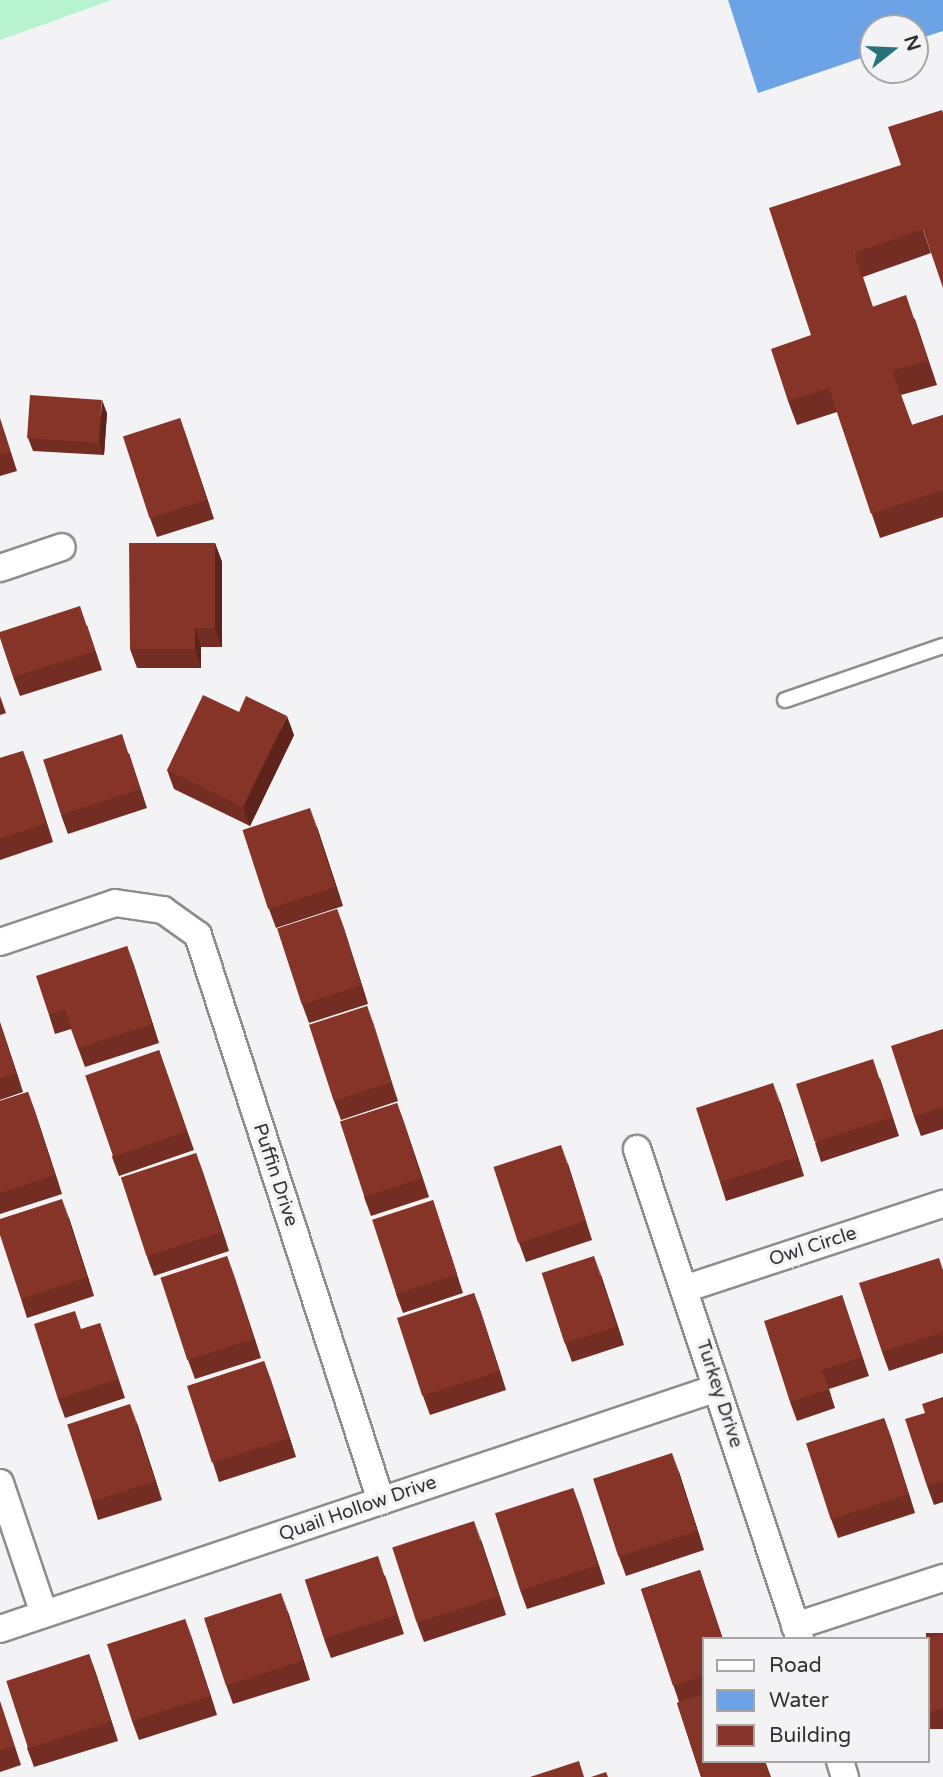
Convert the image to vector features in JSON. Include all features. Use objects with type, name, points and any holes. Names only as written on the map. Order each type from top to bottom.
[{"type":"street","points":[[0,568],[62,547]]},
{"type":"street","name":"Puffin Drive","points":[[0,942],[116,903],[163,910],[198,934],[381,1501]]},
{"type":"street","name":"Turkey Drive","points":[[637,1149],[797,1632]]},
{"type":"street","name":"Owl Circle","points":[[684,1289],[943,1204]]},
{"type":"street","name":"Quail Hollow Drive","points":[[0,1629],[717,1388]]},
{"type":"street","points":[[0,1483],[44,1614]]},
{"type":"street","points":[[797,1632],[943,1578]]},
{"type":"lane","points":[[785,700],[943,646]]},
{"type":"green space","points":[[0,0],[112,0],[0,40]]},
{"type":"water","points":[[728,0],[943,0],[943,31],[929,36],[929,14],[859,14],[859,59],[758,93]]},
{"type":"building","points":[[942,110],[943,288],[923,229],[854,253],[872,307],[906,295],[928,360],[892,371],[912,425],[943,415],[943,490],[871,514],[829,388],[788,401],[771,349],[811,335],[769,208],[901,165],[888,127]]},
{"type":"building","points":[[30,395],[102,400],[99,443],[27,438]]},
{"type":"building","points":[[180,418],[207,500],[150,518],[123,437]]},
{"type":"building","points":[[0,420],[10,452],[0,455]]},
{"type":"building","points":[[129,543],[215,543],[215,628],[195,628],[195,649],[130,649]]},
{"type":"building","points":[[80,606],[95,651],[13,677],[0,632]]},
{"type":"building","points":[[203,695],[239,712],[246,696],[287,716],[243,807],[167,770]]},
{"type":"building","points":[[122,734],[140,789],[61,815],[43,760]]},
{"type":"building","points":[[23,751],[46,823],[0,839],[0,758]]},
{"type":"building","points":[[310,808],[336,887],[268,909],[242,830]]},
{"type":"building","points":[[337,909],[362,985],[302,1005],[277,928]]},
{"type":"building","points":[[127,946],[152,1024],[78,1048],[65,1009],[49,1015],[36,976]]},
{"type":"building","points":[[367,1006],[392,1082],[334,1101],[309,1025]]},
{"type":"building","points":[[0,1024],[16,1073],[0,1079]]},
{"type":"building","points":[[943,1029],[943,1107],[914,1117],[891,1046]]},
{"type":"building","points":[[159,1050],[187,1131],[113,1157],[85,1075]]},
{"type":"building","points":[[873,1059],[892,1117],[815,1142],[796,1084]]},
{"type":"building","points":[[773,1083],[797,1157],[720,1182],[696,1108]]},
{"type":"building","points":[[28,1092],[55,1175],[0,1193],[0,1101]]},
{"type":"building","points":[[397,1103],[421,1178],[364,1197],[340,1122]]},
{"type":"building","points":[[561,1145],[586,1221],[518,1243],[493,1167]]},
{"type":"building","points":[[196,1153],[222,1232],[147,1256],[121,1177]]},
{"type":"building","points":[[62,1199],[87,1277],[21,1299],[0,1235],[0,1219]]},
{"type":"building","points":[[433,1200],[457,1274],[396,1294],[372,1220]]},
{"type":"building","points":[[227,1256],[254,1339],[187,1360],[160,1278]]},
{"type":"building","points":[[594,1256],[617,1326],[565,1343],[542,1273]]},
{"type":"building","points":[[939,1258],[943,1270],[943,1332],[882,1352],[859,1283]]},
{"type":"building","points":[[474,1293],[499,1371],[422,1396],[397,1318]]},
{"type":"building","points":[[842,1295],[862,1357],[822,1370],[829,1389],[790,1402],[764,1321]]},
{"type":"building","points":[[75,1311],[81,1329],[100,1323],[118,1379],[58,1399],[34,1324]]},
{"type":"building","points":[[264,1361],[289,1438],[212,1463],[187,1386]]},
{"type":"building","points":[[943,1397],[943,1481],[927,1486],[905,1419],[925,1413],[922,1404]]},
{"type":"building","points":[[130,1404],[155,1481],[92,1501],[67,1424]]},
{"type":"building","points":[[884,1418],[909,1494],[831,1519],[806,1443]]},
{"type":"building","points":[[672,1453],[697,1531],[618,1557],[593,1479]]},
{"type":"building","points":[[573,1488],[598,1565],[520,1590],[495,1513]]},
{"type":"building","points":[[474,1521],[498,1596],[417,1623],[392,1548]]},
{"type":"building","points":[[378,1556],[397,1615],[324,1639],[305,1580]]},
{"type":"building","points":[[700,1570],[721,1637],[702,1637],[702,1676],[673,1686],[641,1589]]},
{"type":"building","points":[[281,1593],[303,1661],[226,1686],[204,1618]]},
{"type":"building","points":[[185,1619],[210,1696],[132,1721],[107,1644]]},
{"type":"building","points":[[943,1633],[943,1708],[929,1712],[929,1638]]},
{"type":"building","points":[[89,1654],[111,1722],[28,1748],[6,1681]]},
{"type":"building","points":[[702,1694],[702,1763],[766,1763],[770,1777],[701,1777],[677,1703]]},
{"type":"building","points":[[0,1703],[14,1746],[0,1751]]},
{"type":"building","points":[[579,1761],[584,1777],[530,1777]]},
{"type":"building","points":[[606,1772],[608,1777],[591,1777]]}]
